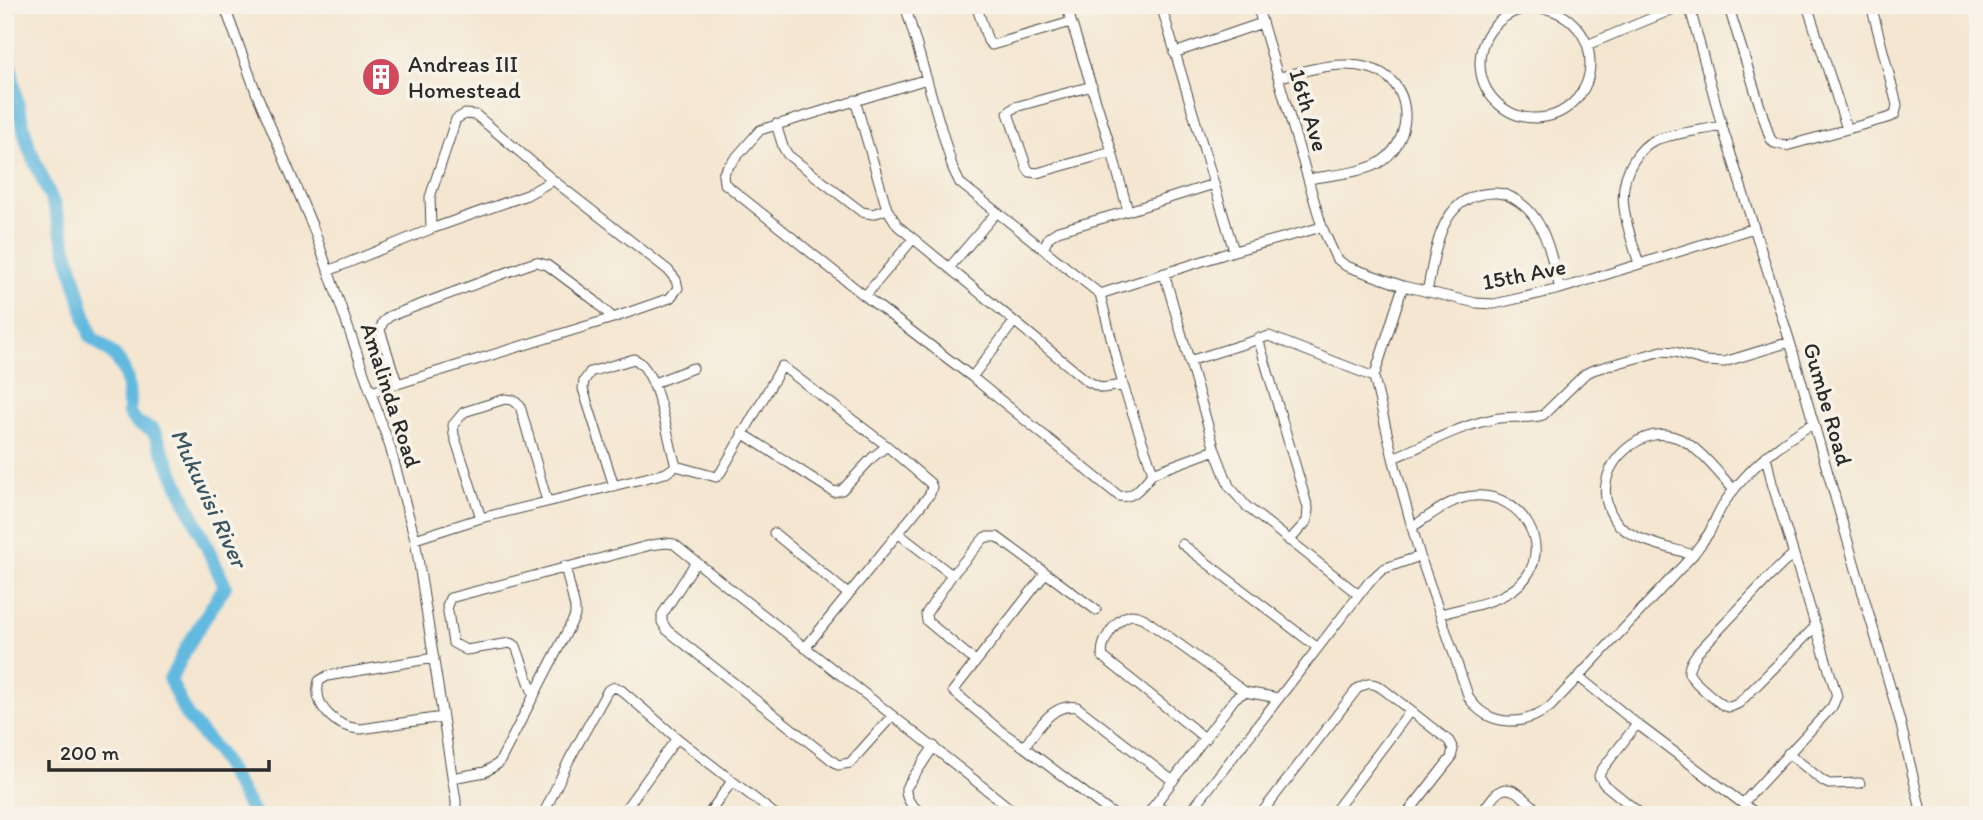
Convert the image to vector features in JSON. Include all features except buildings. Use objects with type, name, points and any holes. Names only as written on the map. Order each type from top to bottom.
[{"type":"street","name":"Amalinda Road","points":[[224,5],[256,92],[314,230],[390,447],[415,539],[456,815]]},
{"type":"street","points":[[905,5],[956,177],[996,213],[1100,293],[1123,385],[1153,473]]},
{"type":"street","points":[[976,5],[988,41],[992,45],[1071,22]]},
{"type":"street","points":[[1066,5],[1128,211]]},
{"type":"street","points":[[1161,5],[1234,251]]},
{"type":"street","name":"16th Ave","points":[[1257,5],[1322,227]]},
{"type":"street","points":[[1587,45],[1683,5]]},
{"type":"street","name":"Gumbe Road","points":[[1689,5],[1722,126],[1790,342],[1900,721],[1922,815]]},
{"type":"street","points":[[1728,5],[1770,138],[1774,143],[1786,146],[1891,117],[1897,109],[1871,5]]},
{"type":"street","points":[[1807,5],[1847,129]]},
{"type":"street","points":[[1547,9],[1560,13],[1581,32],[1587,45],[1590,67],[1584,88],[1565,109],[1552,115],[1524,117],[1510,112],[1493,98],[1483,80],[1481,51],[1486,38],[1500,21],[1518,10],[1547,9]]},
{"type":"street","points":[[1174,53],[1262,23]]},
{"type":"street","points":[[1280,77],[1326,66],[1355,65],[1372,69],[1393,82],[1400,90],[1406,118],[1401,139],[1394,151],[1381,162],[1369,167],[1310,179]]},
{"type":"street","points":[[927,79],[760,130],[726,169],[723,175],[724,183],[1119,496],[1129,497],[1135,493],[1153,473],[1216,450]]},
{"type":"street","points":[[1092,86],[1015,107],[1009,116],[1030,173],[1112,152]]},
{"type":"street","points":[[855,100],[887,209],[898,226],[1095,386],[1123,385]]},
{"type":"street","points":[[371,392],[613,318],[670,298],[678,288],[676,280],[668,270],[553,180],[476,115],[466,114],[456,119],[430,197],[431,229]]},
{"type":"street","points":[[776,124],[788,155],[831,189],[867,214],[887,209]]},
{"type":"street","points":[[1639,264],[1622,188],[1638,153],[1656,140],[1722,126]]},
{"type":"street","points":[[328,271],[431,229],[527,195],[553,180]]},
{"type":"street","points":[[1043,249],[1049,237],[1058,231],[1214,184]]},
{"type":"street","points":[[1427,292],[1446,220],[1453,209],[1464,200],[1483,193],[1501,193],[1513,198],[1535,218],[1542,230],[1560,289]]},
{"type":"street","points":[[949,268],[996,213]]},
{"type":"street","points":[[1100,293],[1322,227]]},
{"type":"street","name":"15th Ave","points":[[1322,227],[1334,253],[1346,266],[1403,286],[1476,303],[1494,304],[1560,289],[1754,228]]},
{"type":"street","points":[[865,296],[913,239]]},
{"type":"street","points":[[397,383],[380,330],[383,322],[390,316],[536,262],[547,265],[594,300],[613,318]]},
{"type":"street","points":[[1164,273],[1216,450],[1233,492],[1246,506],[1359,595]]},
{"type":"street","points":[[1403,286],[1374,377],[1420,556],[1469,698],[1480,712],[1490,718],[1526,720],[1540,715],[1550,707],[1693,555],[1734,489],[1766,456],[1814,423]]},
{"type":"street","points":[[972,377],[1014,321]]},
{"type":"street","points":[[1189,361],[1265,336],[1374,377]]},
{"type":"street","points":[[1258,338],[1308,508],[1307,522],[1289,541]]},
{"type":"street","points":[[1393,458],[1478,422],[1543,415],[1585,374],[1593,370],[1662,351],[1705,361],[1724,362],[1790,342]]},
{"type":"street","points":[[614,486],[583,389],[584,381],[590,372],[634,359],[643,363],[654,383],[677,466]]},
{"type":"street","points":[[415,539],[481,518],[666,473],[677,466],[716,477],[782,366],[887,446],[932,487],[930,494],[899,534],[805,648]]},
{"type":"street","points":[[654,383],[693,368]]},
{"type":"street","points":[[481,518],[453,425],[464,412],[505,399],[513,400],[520,406],[547,501]]},
{"type":"street","points":[[742,433],[834,492],[842,490],[887,446]]},
{"type":"street","points":[[1693,555],[1638,537],[1619,525],[1608,506],[1605,493],[1611,465],[1642,437],[1668,435],[1678,437],[1690,445],[1734,489]]},
{"type":"street","points":[[1743,803],[1832,707],[1837,696],[1766,456]]},
{"type":"street","points":[[1412,527],[1454,502],[1470,496],[1488,495],[1505,500],[1519,510],[1529,525],[1534,542],[1534,559],[1520,585],[1505,595],[1440,614]]},
{"type":"street","points":[[774,533],[848,594]]},
{"type":"street","points":[[899,534],[952,575]]},
{"type":"street","points":[[975,661],[927,621],[926,614],[952,575],[985,537],[1000,540],[1096,610]]},
{"type":"street","points":[[534,696],[516,646],[510,643],[466,650],[453,643],[447,603],[450,598],[651,545],[674,544],[934,746],[1018,815]]},
{"type":"street","points":[[1182,544],[1318,648]]},
{"type":"street","points":[[1793,554],[1698,652],[1690,665],[1689,673],[1693,681],[1723,705],[1733,706],[1816,626]]},
{"type":"street","points":[[1188,815],[1359,595],[1383,569],[1420,556]]},
{"type":"street","points":[[696,562],[662,615],[662,622],[667,630],[838,765],[850,763],[892,716]]},
{"type":"street","points":[[452,778],[485,772],[499,762],[575,616],[565,566]]},
{"type":"street","points":[[1045,574],[953,691],[1002,732],[1114,815]]},
{"type":"street","points":[[1206,739],[1107,662],[1101,651],[1103,643],[1124,618],[1131,615],[1143,618],[1245,692],[1279,698]]},
{"type":"street","points":[[434,658],[327,676],[319,681],[317,696],[331,719],[352,729],[442,718]]},
{"type":"street","points":[[1579,677],[1758,815]]},
{"type":"street","points":[[1260,815],[1357,689],[1364,684],[1378,685],[1449,741],[1453,749],[1451,758],[1406,815]]},
{"type":"street","points":[[543,815],[569,760],[608,690],[615,687],[776,815]]},
{"type":"street","points":[[1147,815],[1235,698],[1245,692]]},
{"type":"street","points":[[1024,747],[1049,715],[1064,707],[1077,707],[1173,782]]},
{"type":"street","points":[[1332,815],[1410,711]]},
{"type":"street","points":[[1637,724],[1600,776],[1604,784],[1642,815]]},
{"type":"street","points":[[621,815],[677,738]]},
{"type":"street","points":[[924,815],[907,800],[906,788],[934,746]]},
{"type":"street","points":[[1788,753],[1823,782],[1860,783]]},
{"type":"street","points":[[708,815],[733,781]]},
{"type":"street","points":[[1480,815],[1499,792],[1508,788],[1515,790],[1540,815]]},
{"type":"street","points":[[1156,803],[1171,815]]},
{"type":"waterway","name":"Mukuvisi River","points":[[5,33],[16,98],[29,148],[54,205],[91,337],[112,354],[123,369],[128,387],[129,414],[137,423],[153,430],[225,586],[189,643],[170,680],[187,716],[218,753],[254,815]]},
{"type":"place","name":"Andreas III Homestead","points":[[381,77]]}]
